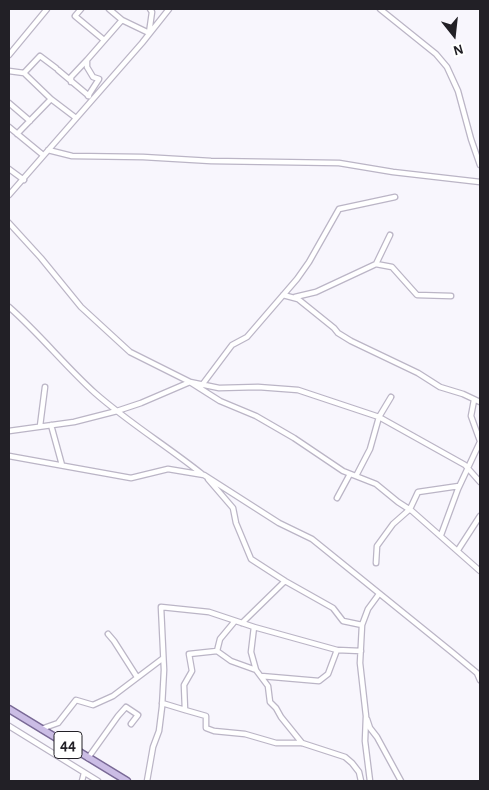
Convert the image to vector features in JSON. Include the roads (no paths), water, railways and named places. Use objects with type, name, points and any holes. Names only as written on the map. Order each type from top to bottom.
[{"type":"main road","name":"44","points":[[9,710],[127,781]]},
{"type":"street","points":[[9,55],[47,9]]},
{"type":"street","points":[[81,9],[75,16],[104,40]]},
{"type":"street","points":[[109,9],[122,20],[149,33]]},
{"type":"street","points":[[149,33],[152,12],[150,9]]},
{"type":"street","points":[[90,97],[169,9]]},
{"type":"street","points":[[380,9],[436,54],[447,67],[458,91],[480,165]]},
{"type":"street","points":[[71,82],[70,76],[87,60],[122,20]]},
{"type":"street","points":[[24,73],[40,56],[90,97]]},
{"type":"street","points":[[9,195],[76,118],[90,97],[99,80],[93,77],[87,67],[87,60]]},
{"type":"street","points":[[9,71],[24,73],[51,99],[76,118]]},
{"type":"street","points":[[63,74],[74,74]]},
{"type":"street","points":[[17,134],[51,99]]},
{"type":"street","points":[[9,103],[30,121]]},
{"type":"street","points":[[9,128],[44,155]]},
{"type":"street","points":[[48,150],[72,156],[339,163],[393,172],[480,182]]},
{"type":"street","points":[[9,169],[24,180]]},
{"type":"street","points":[[201,386],[232,345],[248,337],[309,262],[340,209],[394,197]]},
{"type":"street","points":[[9,222],[81,307],[130,352],[201,386],[230,405],[256,416],[350,474],[376,484],[410,509],[480,571]]},
{"type":"street","points":[[376,264],[390,235]]},
{"type":"street","points":[[294,298],[316,292],[376,264],[392,267],[417,295],[451,296]]},
{"type":"street","points":[[283,295],[294,298],[351,341],[418,373],[440,387],[463,394],[480,402]]},
{"type":"street","points":[[9,307],[69,368],[117,411],[204,475],[278,523],[312,539],[477,673],[480,680]]},
{"type":"street","points":[[9,431],[74,422],[117,411],[190,382]]},
{"type":"street","points":[[201,386],[298,390],[380,417],[468,468],[480,482]]},
{"type":"street","points":[[40,426],[44,387]]},
{"type":"street","points":[[356,476],[370,448],[380,417],[391,397]]},
{"type":"street","points":[[441,535],[459,486],[480,442],[471,416],[474,400]]},
{"type":"street","points":[[51,425],[62,465]]},
{"type":"street","points":[[9,456],[131,478],[168,469],[204,475],[234,508],[236,523],[252,559],[285,581],[333,608],[343,621],[362,625]]},
{"type":"street","points":[[337,498],[350,474]]},
{"type":"street","points":[[376,563],[376,546],[393,524],[410,509],[418,492],[459,486]]},
{"type":"street","points":[[458,550],[480,516]]},
{"type":"street","points":[[242,623],[285,581]]},
{"type":"street","points":[[370,781],[365,741],[366,716],[360,663],[362,625],[368,608],[380,594]]},
{"type":"street","points":[[147,781],[153,747],[159,731],[162,703],[164,670],[161,607],[209,612],[337,650],[361,651]]},
{"type":"street","points":[[217,651],[220,639],[235,620]]},
{"type":"street","points":[[254,626],[251,652],[256,670],[268,686],[270,702],[302,743]]},
{"type":"street","points":[[108,634],[137,677]]},
{"type":"street","points":[[261,676],[319,681],[328,674],[337,650]]},
{"type":"street","points":[[185,710],[184,685],[192,671],[189,654],[217,651],[231,661],[256,670]]},
{"type":"street","points":[[41,729],[58,723],[76,700],[93,705],[113,696],[162,659]]},
{"type":"street","points":[[151,667],[164,670]]},
{"type":"street","points":[[162,703],[206,716],[206,728],[214,731],[246,734],[276,744],[302,743],[345,757],[359,772],[362,781]]},
{"type":"street","points":[[88,758],[126,707],[138,715],[131,724]]},
{"type":"street","points":[[366,716],[370,728],[401,781]]},
{"type":"street","name":"44","points":[[9,726],[98,781]]},
{"type":"street","points":[[82,781],[84,773]]}]
